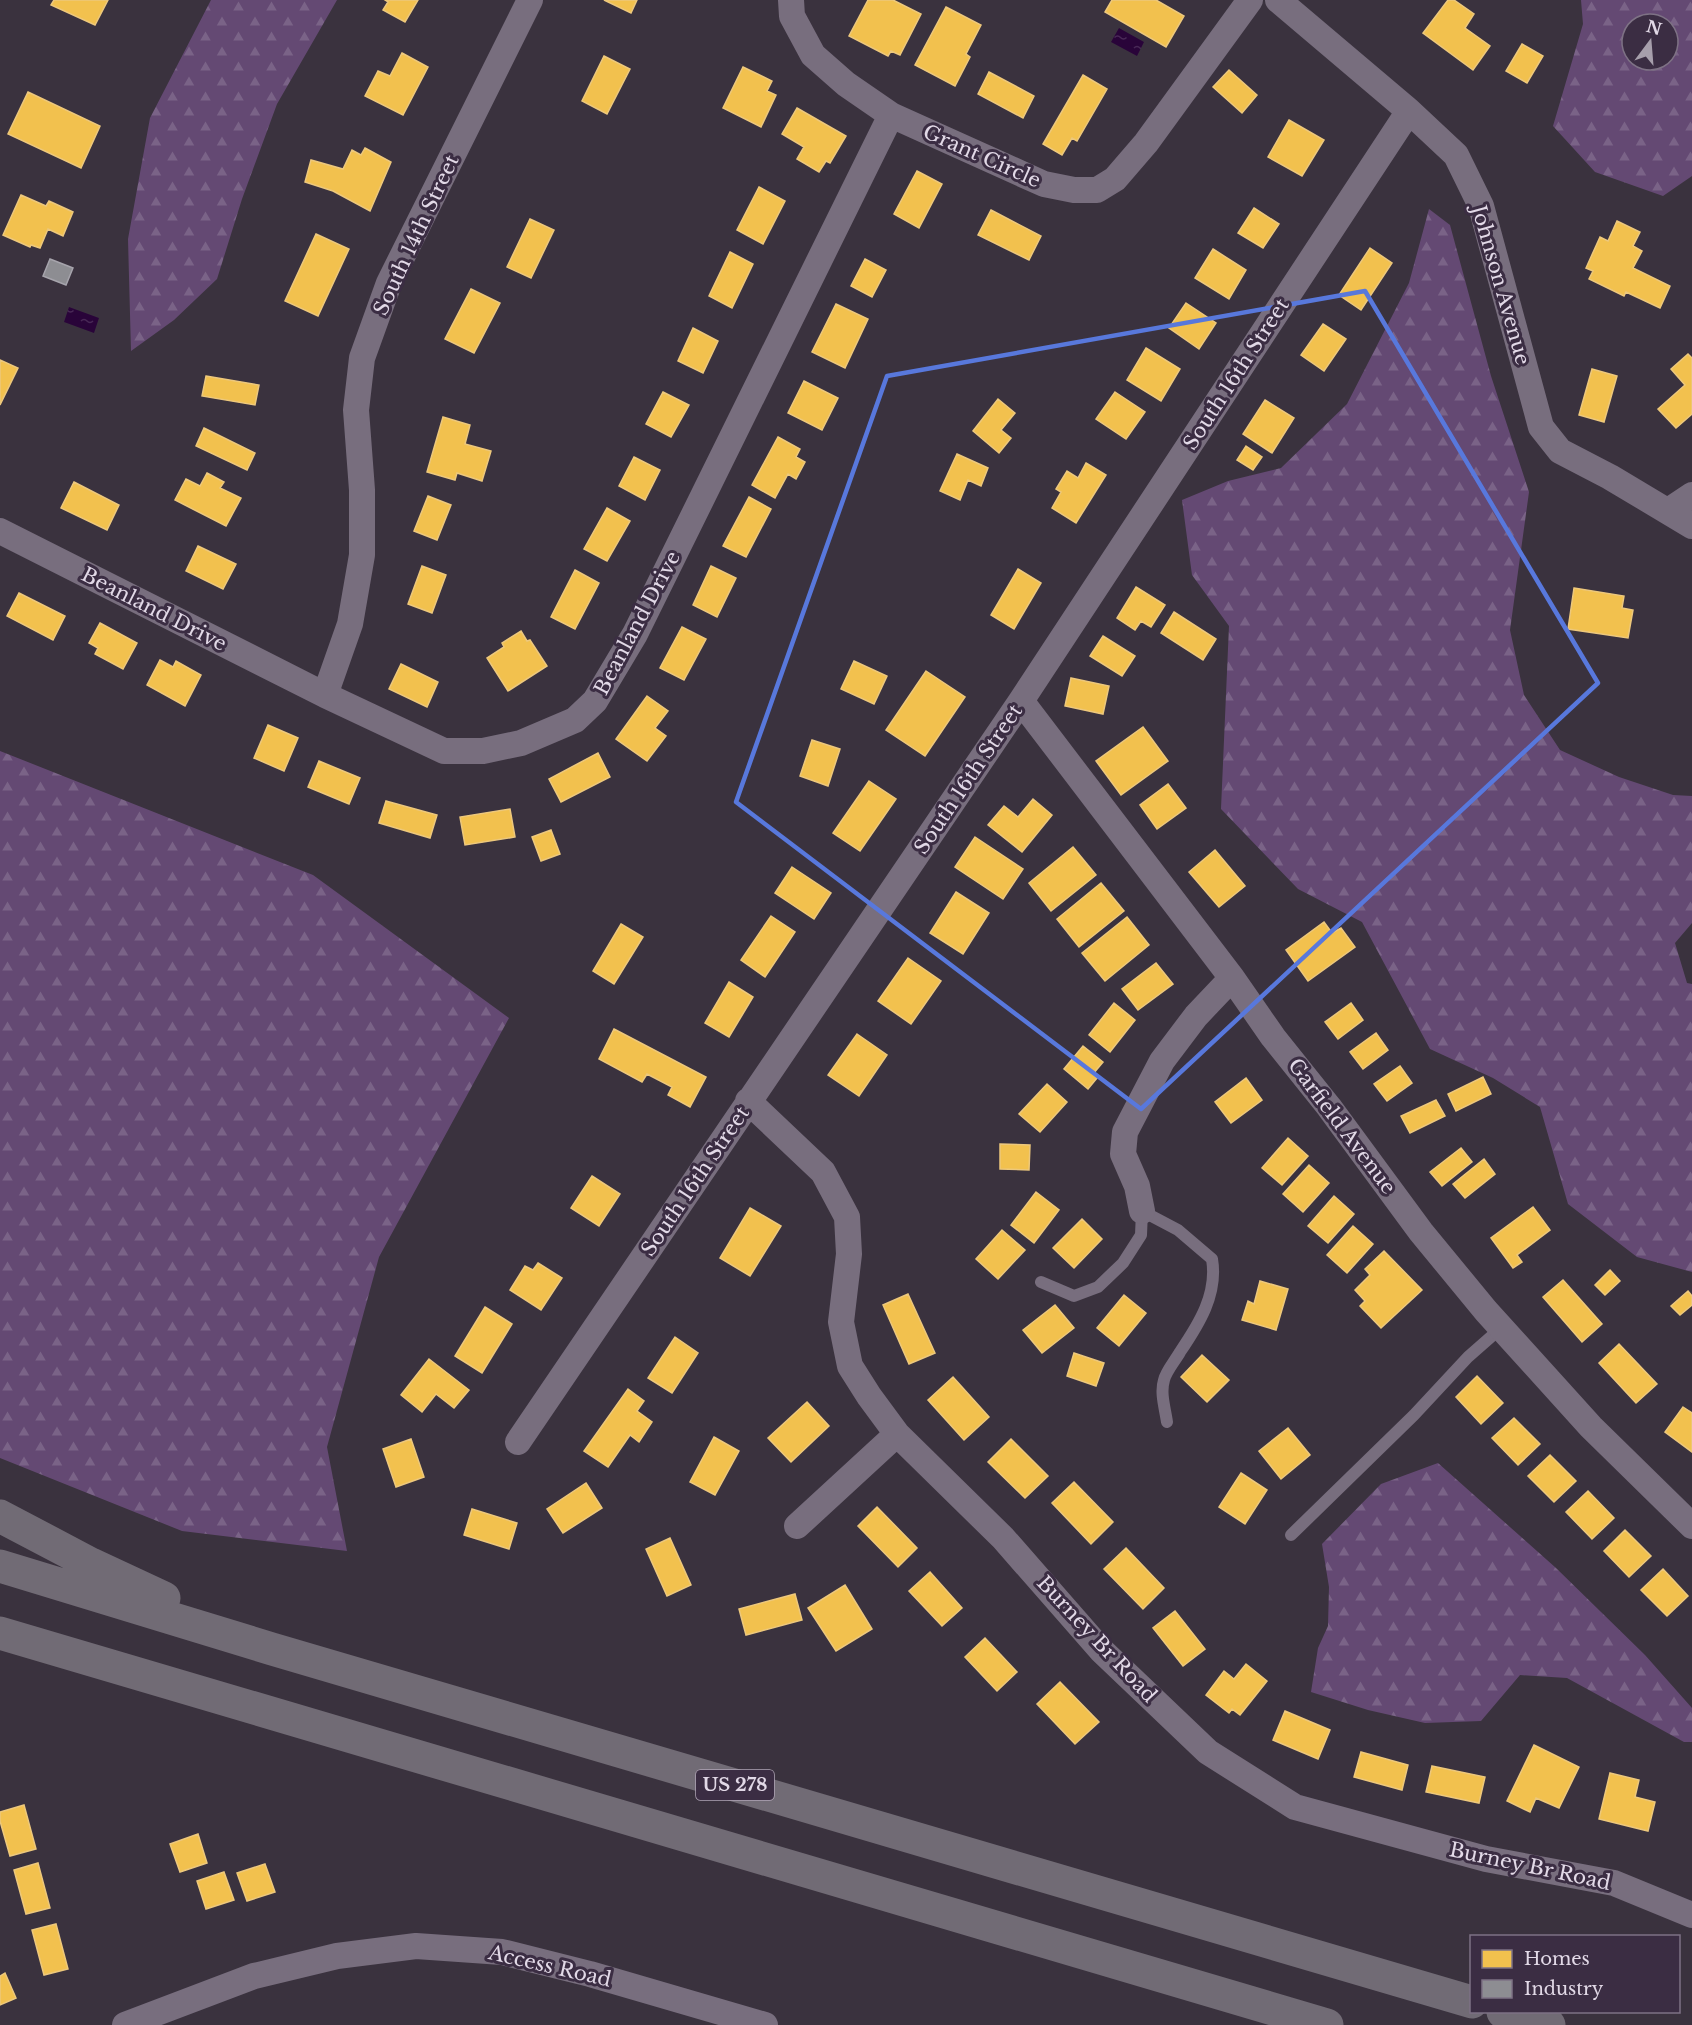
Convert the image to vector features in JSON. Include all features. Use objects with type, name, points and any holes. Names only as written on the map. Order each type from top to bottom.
[{"type":"highway","points":[[0,1516],[91,1564],[272,1649]]},
{"type":"highway","name":"US 278","points":[[0,1566],[272,1649],[1470,2001]]},
{"type":"highway","points":[[0,1633],[1327,2025]]},
{"type":"highway","points":[[0,1651],[144,1675]]},
{"type":"highway","points":[[1507,2013],[1549,2025]]},
{"type":"street","name":"South 14th Street","points":[[325,695],[350,624],[362,555],[362,490],[356,410],[362,358],[389,284],[530,0]]},
{"type":"street","name":"Grant Circle","points":[[791,0],[792,16],[813,55],[846,84],[891,115],[1044,184],[1074,190],[1097,190],[1115,179],[1146,143],[1250,0]]},
{"type":"street","name":"Johnson Avenue","points":[[1294,4],[1456,155],[1480,206],[1540,427],[1560,451],[1610,477],[1692,526]]},
{"type":"street","name":"South 16th Street","points":[[518,1442],[1021,701],[1409,111]]},
{"type":"street","name":"Beanland Drive","points":[[0,531],[325,695],[444,751],[483,751],[521,743],[574,720],[586,712],[595,701],[635,634],[891,115]]},
{"type":"street","points":[[1668,511],[1692,495]]},
{"type":"street","name":"Garfield Avenue","points":[[1021,701],[1232,978],[1273,1037],[1329,1107],[1421,1232],[1501,1328],[1591,1427],[1692,1527]]},
{"type":"street","points":[[1143,1211],[1137,1186],[1123,1154],[1125,1132],[1162,1061],[1196,1016],[1232,978]]},
{"type":"street","name":"Burney Br Road","points":[[748,1101],[823,1172],[847,1217],[849,1254],[841,1322],[850,1366],[897,1434],[1003,1538],[1101,1650],[1208,1752],[1295,1807],[1486,1859],[1614,1883],[1692,1915]]},
{"type":"street","points":[[796,1527],[897,1434]]},
{"type":"street","name":"Access Road","points":[[125,2025],[254,1976],[337,1956],[416,1946],[502,1952],[599,1977],[765,2025]]},
{"type":"lane","points":[[1041,1282],[1074,1296],[1098,1287],[1123,1263],[1141,1235],[1143,1211],[1178,1230],[1212,1259],[1215,1274],[1210,1297],[1196,1330],[1164,1378],[1162,1392],[1167,1422]]},
{"type":"lane","points":[[1292,1535],[1414,1415],[1468,1357],[1501,1328]]},
{"type":"highlighted area","points":[[1365,291],[1598,683],[1141,1109],[736,802],[887,376]]},
{"type":"green space","points":[[211,0],[337,0],[277,104],[242,199],[217,279],[174,320],[131,351],[128,239],[150,118]]},
{"type":"green space","points":[[1581,0],[1692,0],[1692,176],[1663,196],[1595,172],[1553,126],[1583,24]]},
{"type":"green space","points":[[1429,209],[1450,225],[1491,376],[1529,492],[1510,630],[1524,695],[1560,750],[1619,777],[1673,795],[1692,796],[1692,923],[1675,943],[1687,983],[1692,984],[1692,1272],[1637,1257],[1568,1204],[1540,1107],[1493,1078],[1430,1049],[1362,922],[1298,889],[1221,809],[1229,626],[1192,575],[1182,500],[1228,481],[1281,468],[1347,404],[1409,283]]},
{"type":"green space","points":[[0,751],[313,875],[509,1018],[379,1257],[327,1447],[347,1551],[182,1531],[0,1458]]},
{"type":"green space","points":[[1438,1463],[1556,1568],[1645,1655],[1692,1708],[1692,1742],[1684,1742],[1567,1678],[1520,1675],[1481,1721],[1425,1723],[1368,1710],[1311,1692],[1318,1648],[1328,1626],[1329,1587],[1322,1544],[1381,1484]]},
{"type":"water","points":[[1119,28],[1144,42],[1137,56],[1111,42]]},
{"type":"water","points":[[69,307],[99,318],[94,333],[64,322]]},
{"type":"building: Homes","points":[[54,0],[108,0],[95,25],[51,5]]},
{"type":"building: Homes","points":[[385,0],[418,0],[405,22],[383,10],[388,2]]},
{"type":"building: Homes","points":[[604,0],[637,0],[631,13]]},
{"type":"building: Homes","points":[[868,0],[893,0],[921,14],[900,55],[891,51],[888,56],[849,36]]},
{"type":"building: Homes","points":[[1112,0],[1156,0],[1184,16],[1166,47],[1105,12]]},
{"type":"building: Homes","points":[[1448,0],[1454,0],[1474,14],[1465,28],[1490,46],[1473,70],[1423,33]]},
{"type":"building: Homes","points":[[946,7],[981,25],[966,54],[970,57],[955,86],[915,65]]},
{"type":"building: Homes","points":[[1522,44],[1543,56],[1527,83],[1506,71]]},
{"type":"building: Homes","points":[[402,53],[428,67],[403,115],[365,96],[378,71],[390,76]]},
{"type":"building: Homes","points":[[604,56],[630,69],[607,114],[582,101]]},
{"type":"building: Homes","points":[[743,67],[772,81],[767,91],[776,95],[761,127],[723,108]]},
{"type":"building: Homes","points":[[1229,70],[1257,95],[1242,113],[1213,87]]},
{"type":"building: Homes","points":[[989,72],[1034,96],[1023,118],[978,94]]},
{"type":"building: Homes","points":[[1083,75],[1107,89],[1077,141],[1072,138],[1062,155],[1043,144]]},
{"type":"building: Homes","points":[[28,92],[100,126],[81,168],[8,134]]},
{"type":"building: Homes","points":[[797,108],[846,136],[830,163],[826,161],[819,172],[797,159],[804,147],[782,134]]},
{"type":"building: Homes","points":[[1289,120],[1324,140],[1302,176],[1268,157]]},
{"type":"building: Homes","points":[[365,148],[391,162],[370,211],[333,191],[305,182],[311,160],[343,169],[352,150],[361,155]]},
{"type":"building: Homes","points":[[917,171],[942,184],[919,228],[894,214]]},
{"type":"building: Homes","points":[[759,187],[785,201],[763,244],[737,230]]},
{"type":"building: Homes","points":[[21,195],[46,206],[49,201],[73,212],[63,236],[48,229],[40,248],[31,245],[30,247],[3,235]]},
{"type":"building: Homes","points":[[1254,208],[1279,224],[1263,248],[1238,233]]},
{"type":"building: Homes","points":[[991,210],[1041,236],[1029,260],[978,235]]},
{"type":"building: Homes","points":[[530,219],[554,230],[531,278],[507,267]]},
{"type":"building: Homes","points":[[1617,221],[1640,232],[1633,246],[1642,251],[1633,268],[1670,286],[1660,308],[1626,292],[1624,296],[1589,279],[1593,271],[1586,268],[1600,237],[1608,241]]},
{"type":"building: Homes","points":[[316,234],[349,249],[318,316],[285,301]]},
{"type":"building: Homes","points":[[1370,248],[1392,263],[1361,310],[1339,295]]},
{"type":"building: Homes","points":[[1213,249],[1246,270],[1229,299],[1195,278]]},
{"type":"building: Homes","points":[[730,252],[753,264],[732,308],[709,296]]},
{"type":"building: Homes","points":[[865,259],[886,270],[872,297],[851,286]]},
{"type":"building: Homes","points":[[471,289],[500,303],[474,353],[445,339]]},
{"type":"building: Homes","points":[[1186,303],[1216,323],[1199,349],[1169,328]]},
{"type":"building: Homes","points":[[836,304],[868,319],[845,368],[812,352]]},
{"type":"building: Homes","points":[[1323,324],[1346,339],[1324,371],[1301,355]]},
{"type":"building: Homes","points":[[693,328],[718,341],[703,373],[678,361]]},
{"type":"building: Homes","points":[[1146,348],[1180,369],[1161,401],[1127,380]]},
{"type":"building: Homes","points":[[1688,354],[1692,358],[1692,414],[1676,428],[1658,409],[1685,385],[1671,369]]},
{"type":"building: Homes","points":[[0,360],[18,368],[0,405]]},
{"type":"building: Homes","points":[[1592,369],[1617,376],[1604,422],[1579,415]]},
{"type":"building: Homes","points":[[206,376],[259,385],[255,405],[202,396]]},
{"type":"building: Homes","points":[[804,381],[838,398],[822,430],[788,413]]},
{"type":"building: Homes","points":[[663,392],[689,405],[671,437],[646,424]]},
{"type":"building: Homes","points":[[1115,392],[1145,412],[1126,439],[1096,419]]},
{"type":"building: Homes","points":[[998,399],[1015,413],[1001,430],[1011,438],[999,453],[973,431]]},
{"type":"building: Homes","points":[[1265,400],[1294,418],[1272,453],[1243,434]]},
{"type":"building: Homes","points":[[443,417],[470,425],[465,444],[491,451],[482,481],[457,473],[455,480],[427,472]]},
{"type":"building: Homes","points":[[204,428],[255,453],[247,470],[196,446]]},
{"type":"building: Homes","points":[[778,437],[800,449],[796,457],[805,462],[796,479],[788,474],[775,498],[752,485]]},
{"type":"building: Homes","points":[[1246,446],[1262,457],[1253,470],[1237,460]]},
{"type":"building: Homes","points":[[957,454],[988,468],[981,486],[968,480],[960,500],[940,491]]},
{"type":"building: Homes","points":[[634,457],[660,470],[645,500],[619,486]]},
{"type":"building: Homes","points":[[1086,463],[1106,475],[1076,523],[1052,508],[1061,492],[1056,489],[1067,471],[1078,478]]},
{"type":"building: Homes","points":[[207,473],[224,482],[220,488],[241,498],[226,526],[175,500],[186,479],[200,486]]},
{"type":"building: Homes","points":[[74,482],[119,505],[107,530],[61,508]]},
{"type":"building: Homes","points":[[428,496],[451,505],[437,540],[414,531]]},
{"type":"building: Homes","points":[[749,497],[771,509],[746,557],[723,546]]},
{"type":"building: Homes","points":[[607,508],[630,521],[607,561],[584,549]]},
{"type":"building: Homes","points":[[198,546],[236,564],[223,589],[186,571]]},
{"type":"building: Homes","points":[[422,566],[446,575],[432,613],[408,604]]},
{"type":"building: Homes","points":[[711,566],[736,578],[717,617],[693,605]]},
{"type":"building: Homes","points":[[1018,569],[1041,583],[1014,629],[991,615]]},
{"type":"building: Homes","points":[[575,570],[599,583],[575,629],[551,617]]},
{"type":"building: Homes","points":[[1136,587],[1165,605],[1151,627],[1141,621],[1135,630],[1117,618]]},
{"type":"building: Homes","points":[[1574,588],[1624,596],[1622,608],[1633,610],[1628,638],[1568,629]]},
{"type":"building: Homes","points":[[19,593],[65,616],[53,640],[7,616]]},
{"type":"building: Homes","points":[[1174,612],[1216,639],[1203,660],[1161,633]]},
{"type":"building: Homes","points":[[100,623],[137,643],[123,669],[95,654],[98,648],[89,643]]},
{"type":"building: Homes","points":[[682,627],[706,639],[684,680],[660,668]]},
{"type":"building: Homes","points":[[521,631],[527,641],[530,640],[547,666],[508,691],[487,658],[504,647],[502,643]]},
{"type":"building: Homes","points":[[1103,636],[1135,656],[1122,676],[1090,656]]},
{"type":"building: Homes","points":[[160,660],[173,667],[176,661],[201,675],[185,706],[147,685]]},
{"type":"building: Homes","points":[[854,661],[887,676],[874,704],[841,689]]},
{"type":"building: Homes","points":[[401,664],[438,682],[427,707],[389,689]]},
{"type":"building: Homes","points":[[926,671],[965,697],[925,756],[886,730]]},
{"type":"building: Homes","points":[[1071,678],[1109,686],[1103,714],[1065,706]]},
{"type":"building: Homes","points":[[647,696],[668,711],[655,728],[666,736],[647,761],[616,739]]},
{"type":"building: Homes","points":[[268,725],[298,738],[284,771],[254,758]]},
{"type":"building: Homes","points":[[1143,727],[1168,761],[1121,795],[1096,761]]},
{"type":"building: Homes","points":[[812,740],[840,749],[828,786],[800,776]]},
{"type":"building: Homes","points":[[598,753],[610,777],[561,802],[549,779]]},
{"type":"building: Homes","points":[[319,761],[360,778],[349,804],[308,787]]},
{"type":"building: Homes","points":[[869,781],[896,799],[860,851],[833,833]]},
{"type":"building: Homes","points":[[1168,784],[1186,808],[1157,829],[1140,805]]},
{"type":"building: Homes","points":[[1033,799],[1052,815],[1022,852],[988,825],[1004,806],[1018,817]]},
{"type":"building: Homes","points":[[386,801],[437,815],[430,838],[379,823]]},
{"type":"building: Homes","points":[[510,809],[515,837],[465,845],[460,817]]},
{"type":"building: Homes","points":[[551,830],[560,854],[541,861],[532,837]]},
{"type":"building: Homes","points":[[975,837],[1023,869],[1003,899],[955,867]]},
{"type":"building: Homes","points":[[1073,847],[1096,875],[1051,911],[1029,883]]},
{"type":"building: Homes","points":[[1215,850],[1245,886],[1219,907],[1189,872]]},
{"type":"building: Homes","points":[[792,867],[831,893],[814,919],[775,893]]},
{"type":"building: Homes","points":[[1101,883],[1124,911],[1079,947],[1057,919]]},
{"type":"building: Homes","points":[[956,892],[989,913],[963,954],[930,933]]},
{"type":"building: Homes","points":[[771,916],[795,932],[765,977],[741,960]]},
{"type":"building: Homes","points":[[1127,917],[1149,945],[1105,981],[1082,953]]},
{"type":"building: Homes","points":[[1324,922],[1332,933],[1341,928],[1355,947],[1308,981],[1286,950]]},
{"type":"building: Homes","points":[[621,924],[643,937],[614,984],[593,971]]},
{"type":"building: Homes","points":[[908,958],[941,981],[911,1024],[878,1001]]},
{"type":"building: Homes","points":[[1156,963],[1173,984],[1138,1010],[1122,989]]},
{"type":"building: Homes","points":[[729,982],[753,997],[729,1037],[705,1023]]},
{"type":"building: Homes","points":[[1114,1003],[1135,1020],[1110,1052],[1089,1035]]},
{"type":"building: Homes","points":[[1351,1003],[1363,1020],[1338,1039],[1325,1022]]},
{"type":"building: Homes","points":[[614,1029],[706,1077],[690,1107],[668,1095],[672,1087],[647,1074],[642,1082],[599,1059]]},
{"type":"building: Homes","points":[[1376,1033],[1388,1050],[1363,1069],[1350,1052]]},
{"type":"building: Homes","points":[[857,1034],[887,1055],[859,1096],[828,1075]]},
{"type":"building: Homes","points":[[1083,1046],[1103,1062],[1093,1074],[1097,1078],[1088,1089],[1064,1069]]},
{"type":"building: Homes","points":[[1400,1066],[1412,1083],[1387,1101],[1374,1084]]},
{"type":"building: Homes","points":[[1483,1077],[1491,1094],[1456,1111],[1448,1094]]},
{"type":"building: Homes","points":[[1246,1078],[1262,1100],[1231,1123],[1215,1102]]},
{"type":"building: Homes","points":[[1047,1084],[1067,1102],[1040,1132],[1019,1114]]},
{"type":"building: Homes","points":[[1436,1100],[1445,1116],[1410,1133],[1401,1116]]},
{"type":"building: Homes","points":[[1288,1138],[1308,1156],[1282,1185],[1262,1168]]},
{"type":"building: Homes","points":[[1000,1144],[1030,1145],[1029,1170],[1000,1169]]},
{"type":"building: Homes","points":[[1461,1148],[1472,1162],[1442,1186],[1430,1172]]},
{"type":"building: Homes","points":[[1484,1159],[1495,1174],[1465,1198],[1453,1184]]},
{"type":"building: Homes","points":[[1309,1165],[1329,1183],[1303,1212],[1283,1194]]},
{"type":"building: Homes","points":[[592,1176],[620,1194],[599,1226],[571,1208]]},
{"type":"building: Homes","points":[[1036,1192],[1059,1210],[1034,1243],[1011,1225]]},
{"type":"building: Homes","points":[[1334,1196],[1354,1214],[1328,1243],[1308,1226]]},
{"type":"building: Homes","points":[[1533,1207],[1550,1230],[1517,1255],[1522,1262],[1513,1268],[1491,1238]]},
{"type":"building: Homes","points":[[750,1208],[781,1226],[750,1276],[720,1258]]},
{"type":"building: Homes","points":[[1082,1219],[1102,1239],[1074,1268],[1053,1248]]},
{"type":"building: Homes","points":[[1353,1226],[1373,1244],[1347,1273],[1327,1255]]},
{"type":"building: Homes","points":[[1002,1230],[1025,1250],[998,1279],[976,1259]]},
{"type":"building: Homes","points":[[1384,1251],[1422,1290],[1381,1328],[1360,1306],[1365,1301],[1355,1290],[1370,1275],[1365,1269]]},
{"type":"building: Homes","points":[[538,1263],[562,1278],[541,1310],[510,1290],[525,1266],[533,1270]]},
{"type":"building: Homes","points":[[1610,1270],[1620,1281],[1605,1295],[1595,1285]]},
{"type":"building: Homes","points":[[1563,1280],[1602,1324],[1582,1342],[1543,1297]]},
{"type":"building: Homes","points":[[1260,1281],[1288,1289],[1276,1330],[1242,1320],[1248,1301],[1254,1304]]},
{"type":"building: Homes","points":[[1688,1291],[1692,1296],[1692,1305],[1680,1315],[1671,1306]]},
{"type":"building: Homes","points":[[908,1294],[935,1353],[909,1364],[883,1305]]},
{"type":"building: Homes","points":[[1124,1295],[1146,1313],[1119,1346],[1097,1328]]},
{"type":"building: Homes","points":[[1055,1305],[1074,1328],[1042,1353],[1023,1330]]},
{"type":"building: Homes","points":[[485,1307],[512,1324],[482,1373],[455,1356]]},
{"type":"building: Homes","points":[[675,1337],[698,1353],[672,1393],[648,1378]]},
{"type":"building: Homes","points":[[1619,1344],[1657,1384],[1636,1403],[1599,1363]]},
{"type":"building: Homes","points":[[1074,1353],[1104,1363],[1096,1386],[1067,1376]]},
{"type":"building: Homes","points":[[1202,1355],[1229,1380],[1207,1402],[1181,1377]]},
{"type":"building: Homes","points":[[429,1359],[469,1390],[454,1408],[436,1394],[422,1412],[401,1395]]},
{"type":"building: Homes","points":[[1477,1376],[1503,1403],[1481,1424],[1456,1397]]},
{"type":"building: Homes","points":[[953,1377],[989,1417],[964,1440],[928,1400]]},
{"type":"building: Homes","points":[[628,1389],[644,1401],[637,1411],[652,1422],[639,1442],[630,1435],[608,1467],[584,1451]]},
{"type":"building: Homes","points":[[807,1402],[829,1426],[791,1462],[768,1438]]},
{"type":"building: Homes","points":[[1683,1407],[1692,1413],[1692,1452],[1665,1432]]},
{"type":"building: Homes","points":[[1514,1418],[1540,1444],[1518,1465],[1492,1438]]},
{"type":"building: Homes","points":[[1288,1428],[1310,1455],[1281,1479],[1259,1451]]},
{"type":"building: Homes","points":[[714,1437],[739,1451],[715,1495],[690,1482]]},
{"type":"building: Homes","points":[[411,1439],[424,1477],[396,1487],[383,1449]]},
{"type":"building: Homes","points":[[1011,1439],[1048,1476],[1025,1498],[988,1462]]},
{"type":"building: Homes","points":[[1550,1455],[1576,1481],[1554,1502],[1528,1476]]},
{"type":"building: Homes","points":[[1241,1473],[1267,1490],[1245,1524],[1219,1507]]},
{"type":"building: Homes","points":[[1074,1482],[1113,1522],[1091,1544],[1052,1503]]},
{"type":"building: Homes","points":[[586,1483],[602,1508],[563,1533],[547,1509]]},
{"type":"building: Homes","points":[[1588,1491],[1614,1518],[1592,1539],[1566,1512]]},
{"type":"building: Homes","points":[[877,1507],[917,1548],[898,1567],[858,1526]]},
{"type":"building: Homes","points":[[472,1509],[517,1523],[509,1549],[464,1535]]},
{"type":"building: Homes","points":[[1625,1530],[1651,1556],[1629,1577],[1604,1551]]},
{"type":"building: Homes","points":[[670,1538],[691,1585],[667,1596],[646,1549]]},
{"type":"building: Homes","points":[[1126,1548],[1164,1588],[1143,1609],[1104,1569]]},
{"type":"building: Homes","points":[[1663,1569],[1688,1596],[1667,1616],[1641,1590]]},
{"type":"building: Homes","points":[[930,1572],[962,1608],[942,1626],[909,1591]]},
{"type":"building: Homes","points":[[845,1585],[872,1629],[836,1651],[808,1608]]},
{"type":"building: Homes","points":[[795,1594],[802,1620],[746,1635],[739,1609]]},
{"type":"building: Homes","points":[[1175,1611],[1205,1649],[1183,1666],[1153,1628]]},
{"type":"building: Homes","points":[[985,1638],[1017,1672],[997,1691],[965,1657]]},
{"type":"building: Homes","points":[[1246,1664],[1267,1681],[1240,1715],[1232,1709],[1229,1713],[1206,1695],[1224,1671],[1234,1679]]},
{"type":"building: Homes","points":[[1060,1682],[1099,1722],[1075,1744],[1037,1704]]},
{"type":"building: Homes","points":[[1285,1711],[1330,1730],[1318,1759],[1273,1740]]},
{"type":"building: Homes","points":[[1534,1745],[1579,1767],[1559,1808],[1536,1798],[1530,1812],[1507,1801]]},
{"type":"building: Homes","points":[[1361,1752],[1408,1765],[1402,1790],[1354,1777]]},
{"type":"building: Homes","points":[[1432,1766],[1485,1777],[1479,1803],[1426,1792]]},
{"type":"building: Homes","points":[[1610,1773],[1639,1780],[1635,1797],[1655,1802],[1648,1831],[1599,1819]]},
{"type":"building: Homes","points":[[24,1805],[36,1849],[10,1856],[0,1821],[0,1812]]},
{"type":"building: Homes","points":[[198,1834],[207,1863],[180,1872],[170,1844]]},
{"type":"building: Homes","points":[[38,1863],[50,1908],[26,1914],[14,1870]]},
{"type":"building: Homes","points":[[265,1864],[275,1892],[247,1901],[237,1873]]},
{"type":"building: Homes","points":[[224,1872],[234,1900],[206,1909],[197,1881]]},
{"type":"building: Homes","points":[[56,1924],[68,1969],[44,1975],[32,1930]]},
{"type":"building: Homes","points":[[5,1973],[16,1998],[0,2005],[0,1976]]},
{"type":"building: Industry","points":[[50,259],[73,268],[66,285],[43,276]]}]
